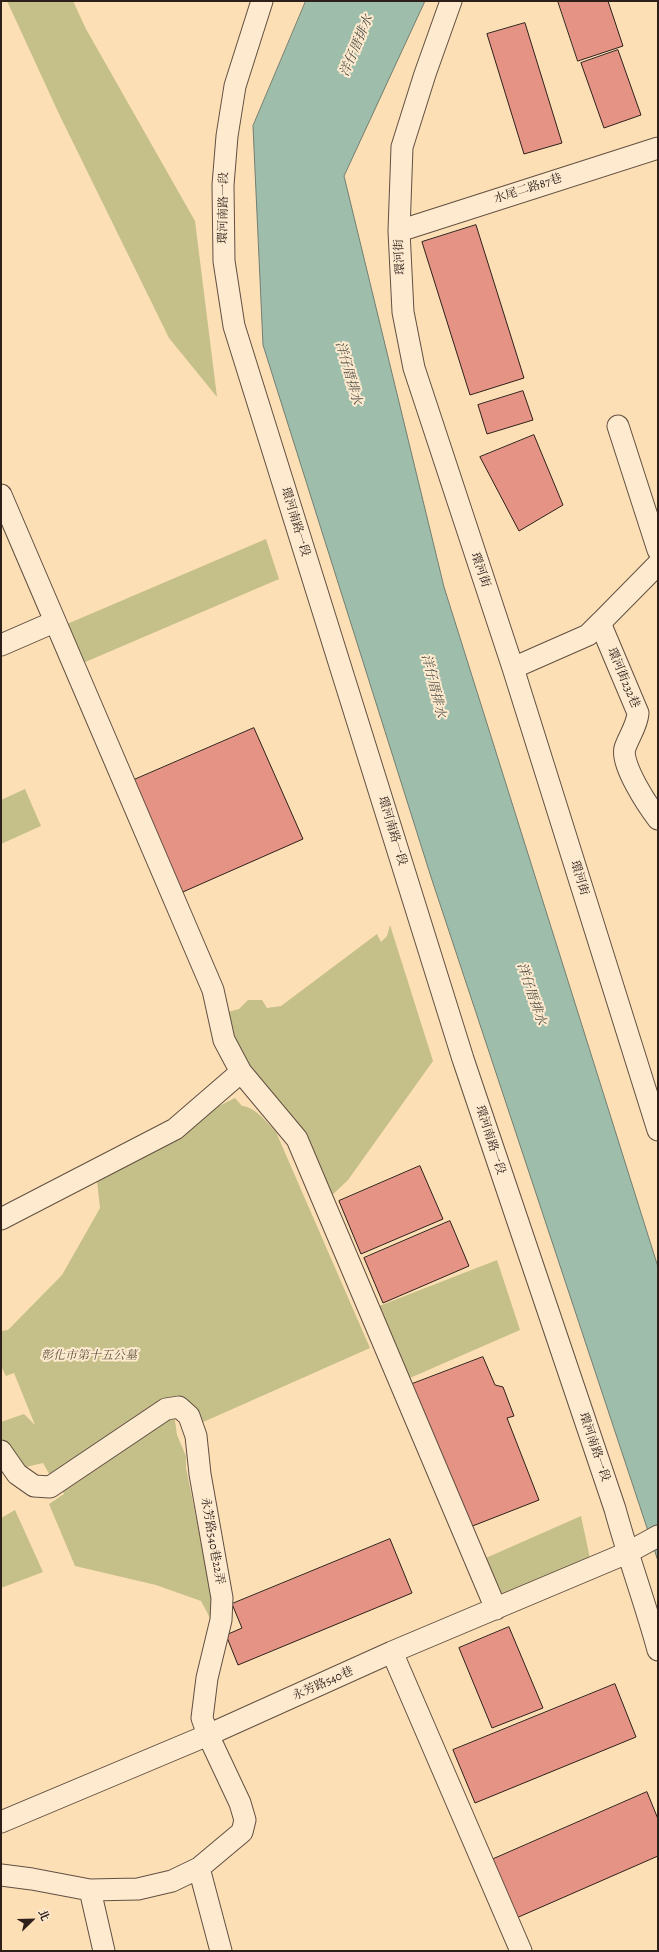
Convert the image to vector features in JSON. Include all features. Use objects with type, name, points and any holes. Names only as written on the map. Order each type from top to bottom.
[{"type":"street","name":"環河南路一段","points":[[262,1],[235,86],[227,136],[223,185],[224,262],[234,326],[500,1173],[615,1509],[643,1545],[644,1599],[658,1650]]},
{"type":"street","name":"環河街","points":[[451,1],[425,74],[402,148],[398,231],[403,312],[414,368],[513,668],[658,1130]]},
{"type":"street","name":"水尾二路87巷","points":[[398,231],[658,148]]},
{"type":"street","points":[[618,426],[658,550]]},
{"type":"street","points":[[1,495],[54,622],[213,990],[224,1040],[241,1072],[297,1139],[496,1609]]},
{"type":"street","points":[[513,668],[588,634],[658,564]]},
{"type":"street","points":[[1,645],[54,622]]},
{"type":"street","name":"環河街232巷","points":[[601,622],[638,713],[637,722],[624,749],[625,761],[646,802],[658,819]]},
{"type":"street","points":[[1,1219],[175,1129],[241,1072]]},
{"type":"street","name":"永芳路540巷22弄","points":[[1,1451],[17,1474],[34,1486],[50,1487],[166,1409],[179,1407],[189,1416],[196,1436],[200,1474],[222,1598],[221,1620],[207,1678],[202,1718],[208,1735],[230,1780],[246,1820],[242,1832],[199,1868],[172,1881],[138,1889],[90,1890],[32,1879],[1,1875]]},
{"type":"street","name":"永芳路540巷","points":[[1,1822],[208,1735],[392,1652],[496,1609],[643,1545]]},
{"type":"street","points":[[392,1652],[521,1951]]},
{"type":"street","points":[[199,1868],[221,1951]]},
{"type":"street","points":[[90,1890],[104,1951]]},
{"type":"green space","points":[[7,1],[73,1],[86,29],[195,221],[217,397],[169,338],[59,114]]},
{"type":"green space","points":[[266,539],[279,579],[76,666],[60,627]]},
{"type":"green space","points":[[25,789],[41,826],[1,844],[1,800]]},
{"type":"green space","points":[[390,925],[433,1061],[348,1180],[325,1202],[300,1150],[240,1076],[228,1012],[239,1009],[248,1000],[262,1000],[267,1008],[281,1006],[377,934],[381,942],[387,936]]},
{"type":"green space","name":"彰化市第十五公墓","points":[[235,1098],[242,1106],[257,1112],[276,1132],[370,1348],[192,1427],[173,1406],[177,1435],[186,1456],[186,1468],[213,1601],[210,1618],[201,1601],[156,1585],[75,1566],[49,1504],[64,1494],[57,1478],[52,1479],[43,1463],[18,1469],[1,1444],[1,1422],[24,1414],[35,1425],[14,1373],[6,1376],[1,1366],[1,1331],[8,1330],[62,1275],[100,1208],[97,1181],[150,1152],[217,1107]]},
{"type":"green space","points":[[497,1260],[520,1330],[403,1381],[374,1308]]},
{"type":"green space","points":[[15,1510],[43,1572],[1,1588],[1,1518]]},
{"type":"green space","points":[[581,1516],[591,1563],[502,1605],[479,1561]]},
{"type":"water","name":"洋仔厝排水","points":[[306,1],[425,1],[344,176],[444,587],[658,1267],[658,1561],[431,877],[263,345],[253,126]]},
{"type":"building","points":[[558,1],[608,1],[623,46],[578,61]]},
{"type":"building","points":[[525,23],[562,143],[524,154],[487,34]]},
{"type":"building","points":[[618,50],[641,115],[604,128],[581,63]]},
{"type":"building","points":[[476,225],[524,378],[470,395],[422,242]]},
{"type":"building","points":[[523,391],[533,420],[487,434],[478,405]]},
{"type":"building","points":[[534,435],[563,505],[519,531],[480,457]]},
{"type":"building","points":[[254,728],[303,839],[176,895],[127,783]]},
{"type":"building","points":[[420,1166],[443,1219],[361,1254],[339,1201]]},
{"type":"building","points":[[450,1221],[469,1266],[383,1303],[364,1258]]},
{"type":"building","points":[[483,1357],[495,1385],[503,1387],[514,1416],[507,1418],[539,1500],[470,1527],[407,1386]]},
{"type":"building","points":[[390,1539],[412,1593],[238,1665],[226,1635],[242,1628],[232,1604]]},
{"type":"building","points":[[509,1627],[543,1708],[492,1728],[459,1648]]},
{"type":"building","points":[[615,1684],[636,1737],[475,1803],[453,1750]]},
{"type":"building","points":[[647,1792],[658,1819],[658,1856],[514,1919],[489,1861]]}]
